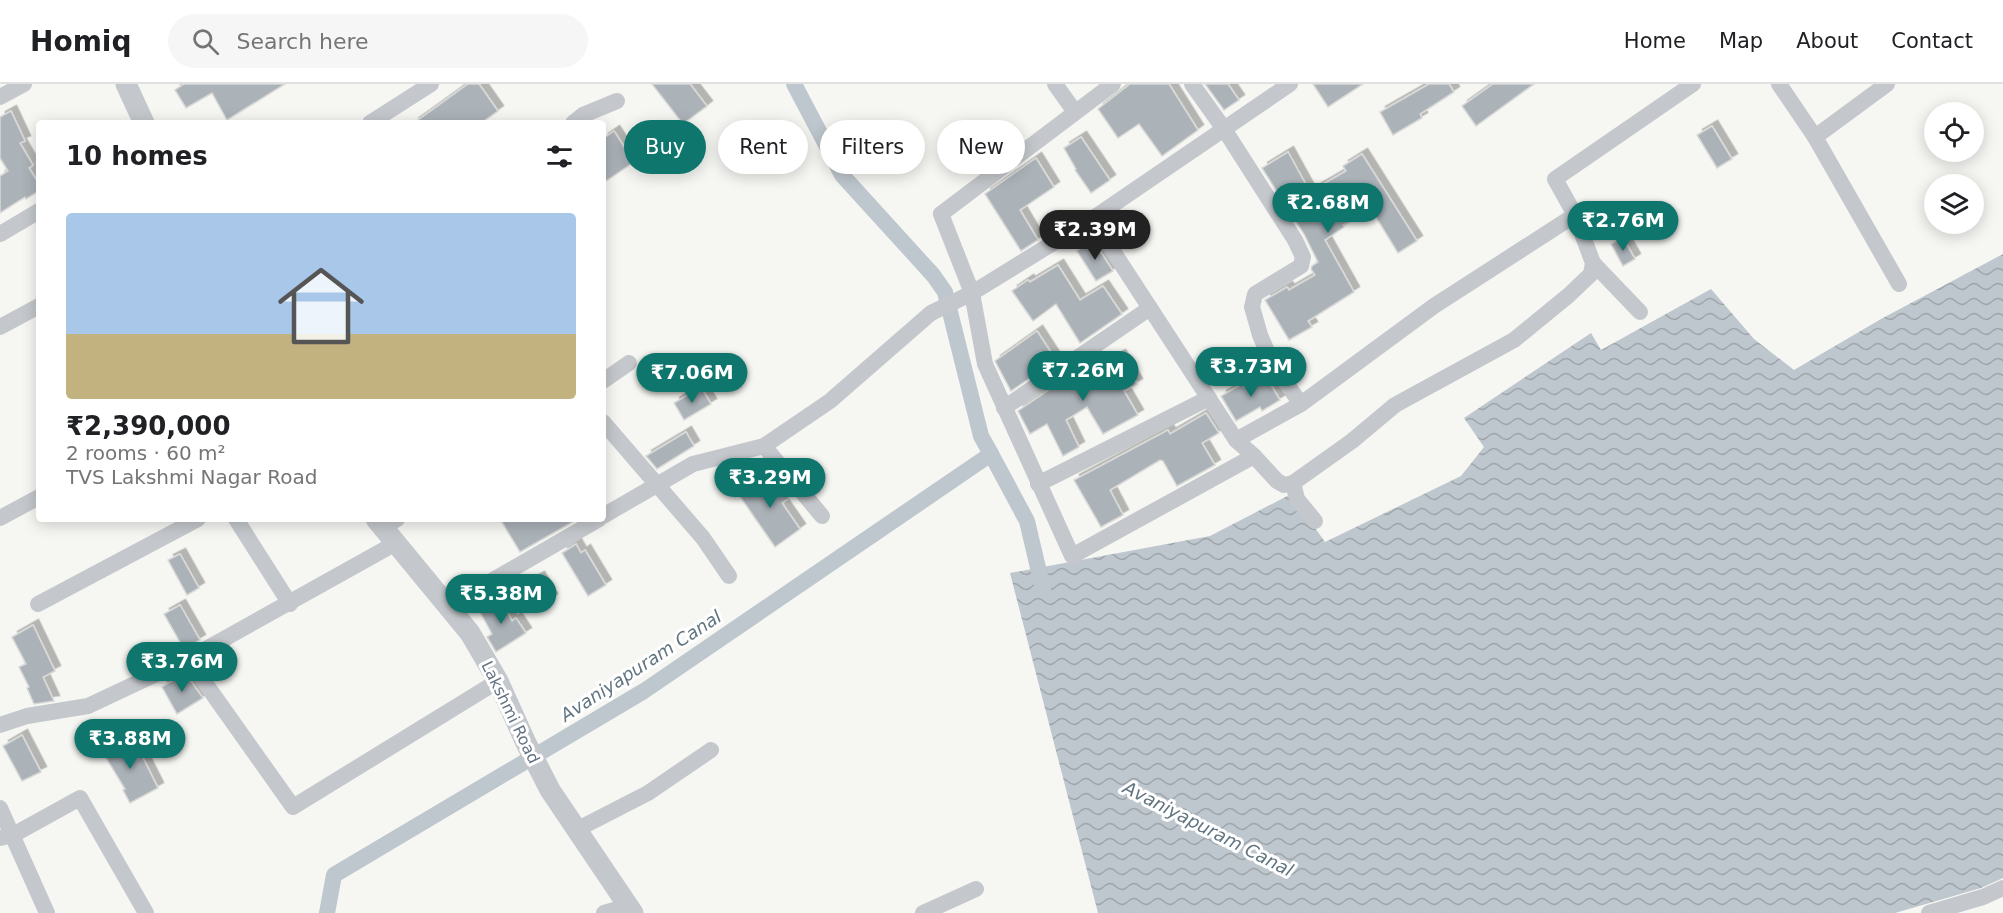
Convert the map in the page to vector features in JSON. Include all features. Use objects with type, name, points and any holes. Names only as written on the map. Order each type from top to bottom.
[{"type":"street","points":[[0,97],[24,84]]},
{"type":"street","points":[[126,84],[143,120]]},
{"type":"street","points":[[375,120],[431,84]]},
{"type":"street","points":[[1055,84],[1076,112]]},
{"type":"street","points":[[1113,84],[941,214],[972,293],[985,364],[1072,556],[1254,456]]},
{"type":"street","points":[[1192,84],[1224,129],[1295,240],[1303,257],[1300,266],[1255,294],[1252,307],[1260,335],[1272,363],[1301,404]]},
{"type":"street","points":[[606,514],[693,464],[764,446],[830,401],[931,313],[972,293],[1092,219],[1290,84]]},
{"type":"street","points":[[1640,312],[1593,263],[1575,215],[1555,179],[1693,84]]},
{"type":"street","points":[[1779,84],[1815,137],[1899,284]]},
{"type":"street","points":[[1815,137],[1887,84]]},
{"type":"street","points":[[577,120],[583,115],[617,101]]},
{"type":"street","points":[[0,234],[36,213]]},
{"type":"street","points":[[1236,440],[1301,404],[1434,306],[1575,215]]},
{"type":"street","points":[[1092,219],[1236,440],[1277,481],[1284,485],[1293,483],[1352,441],[1395,405],[1514,340],[1569,295],[1590,274],[1593,263]]},
{"type":"street","points":[[0,327],[36,308]]},
{"type":"street","points":[[1004,408],[1150,308]]},
{"type":"street","points":[[606,379],[629,363]]},
{"type":"street","points":[[1038,484],[1209,398]]},
{"type":"street","points":[[606,426],[703,538],[729,576]]},
{"type":"street","points":[[764,446],[822,516]]},
{"type":"street","points":[[1293,483],[1297,499],[1315,521]]},
{"type":"street","points":[[0,518],[36,499]]},
{"type":"street","points":[[38,604],[192,522]]},
{"type":"street","points":[[238,522],[290,603]]},
{"type":"street","points":[[448,606],[593,522]]},
{"type":"street","points":[[0,725],[27,716],[88,706],[188,658],[290,603],[388,527]]},
{"type":"street","name":"Lakshmi Road","points":[[388,527],[470,633],[498,681],[550,790],[631,910]]},
{"type":"street","points":[[188,658],[292,807],[498,681]]},
{"type":"street","points":[[576,830],[648,793],[711,750]]},
{"type":"street","points":[[6,836],[80,798],[146,913]]},
{"type":"street","points":[[0,808],[6,836],[47,913]]},
{"type":"street","points":[[1929,913],[1983,897],[2003,888]]},
{"type":"street","points":[[923,913],[976,889]]},
{"type":"street","points":[[604,913],[631,910]]},
{"type":"water","points":[[2003,254],[2003,878],[1981,888],[1895,913],[1098,913],[1010,573],[1210,536],[1291,494],[1325,542],[1461,476],[1484,447],[1464,418],[1591,333],[1601,350],[1711,289],[1754,339],[1794,370],[1881,319]]},
{"type":"building","points":[[184,84],[285,84],[227,120],[212,93],[186,108],[175,90]]},
{"type":"building","points":[[468,84],[479,84],[498,111],[485,120],[418,120]]},
{"type":"building","points":[[652,84],[690,84],[707,106],[688,120],[680,120]]},
{"type":"building","points":[[1130,84],[1169,84],[1198,130],[1162,156],[1139,124],[1118,138],[1098,109]]},
{"type":"building","points":[[1205,84],[1228,84],[1239,100],[1224,110]]},
{"type":"building","points":[[1313,84],[1363,84],[1328,107]]},
{"type":"building","points":[[1429,84],[1449,84],[1454,92],[1420,114],[1422,118],[1393,135],[1380,112]]},
{"type":"building","points":[[1493,84],[1534,84],[1476,126],[1462,106]]},
{"type":"building","points":[[11,111],[25,141],[20,143],[33,165],[29,168],[36,179],[36,193],[0,213],[0,176],[8,171],[0,158],[0,117]]},
{"type":"building","points":[[1712,126],[1732,159],[1717,168],[1697,135]]},
{"type":"building","points":[[614,131],[624,146],[624,169],[606,181],[606,137]]},
{"type":"building","points":[[1081,137],[1110,180],[1091,193],[1075,170],[1064,148]]},
{"type":"building","points":[[1288,152],[1310,192],[1346,171],[1343,166],[1362,154],[1417,241],[1398,253],[1371,209],[1343,225],[1344,227],[1325,240],[1354,292],[1308,321],[1312,327],[1289,340],[1265,300],[1315,275],[1311,269],[1318,262],[1304,234],[1262,168]]},
{"type":"building","points":[[1036,158],[1054,187],[1020,210],[1038,240],[1021,251],[985,194],[1013,174],[1025,174],[1025,166]]},
{"type":"building","points":[[1623,238],[1635,259],[1623,266],[1611,244]]},
{"type":"building","points":[[1093,240],[1113,271],[1096,281],[1077,251]]},
{"type":"building","points":[[1058,265],[1080,300],[1103,286],[1122,314],[1080,343],[1056,304],[1033,321],[1012,291]]},
{"type":"building","points":[[1037,331],[1056,360],[1011,391],[995,361]]},
{"type":"building","points":[[1120,355],[1137,384],[1124,391],[1138,415],[1103,434],[1087,407],[1066,420],[1079,447],[1063,456],[1047,424],[1030,434],[1018,411],[1091,361],[1096,369]]},
{"type":"building","points":[[1265,375],[1280,400],[1262,411],[1260,407],[1236,421],[1221,396]]},
{"type":"building","points":[[701,387],[711,404],[684,420],[674,403]]},
{"type":"building","points":[[1206,413],[1219,433],[1202,443],[1215,465],[1177,486],[1163,461],[1160,460],[1110,490],[1123,515],[1101,527],[1074,480],[1168,430],[1170,434]]},
{"type":"building","points":[[686,432],[694,446],[657,469],[646,456]]},
{"type":"building","points":[[772,473],[789,498],[782,503],[800,529],[775,547],[739,495]]},
{"type":"building","points":[[502,522],[573,522],[520,552]]},
{"type":"building","points":[[576,544],[581,553],[585,550],[606,585],[588,596],[562,553]]},
{"type":"building","points":[[180,554],[199,588],[187,595],[168,560]]},
{"type":"building","points":[[539,577],[552,599],[538,607],[524,585]]},
{"type":"building","points":[[500,598],[512,621],[516,618],[526,633],[496,652],[487,637],[492,634],[479,610]]},
{"type":"building","points":[[180,605],[200,640],[184,649],[164,614]]},
{"type":"building","points":[[33,625],[55,671],[43,677],[54,701],[34,704],[19,667],[26,664],[12,637]]},
{"type":"building","points":[[185,673],[203,698],[177,714],[162,687]]},
{"type":"building","points":[[22,735],[41,772],[22,781],[3,746]]},
{"type":"building","points":[[127,738],[138,758],[142,756],[158,788],[130,803],[123,790],[125,789],[102,751]]},
{"type":"waterway","name":"Avaniyapuram Canal","points":[[327,913],[334,875],[644,691],[991,454],[981,436],[945,292],[933,275],[842,175],[794,84]]},
{"type":"waterway","name":"Avaniyapuram Canal","points":[[991,454],[1027,521],[1043,589]]}]
